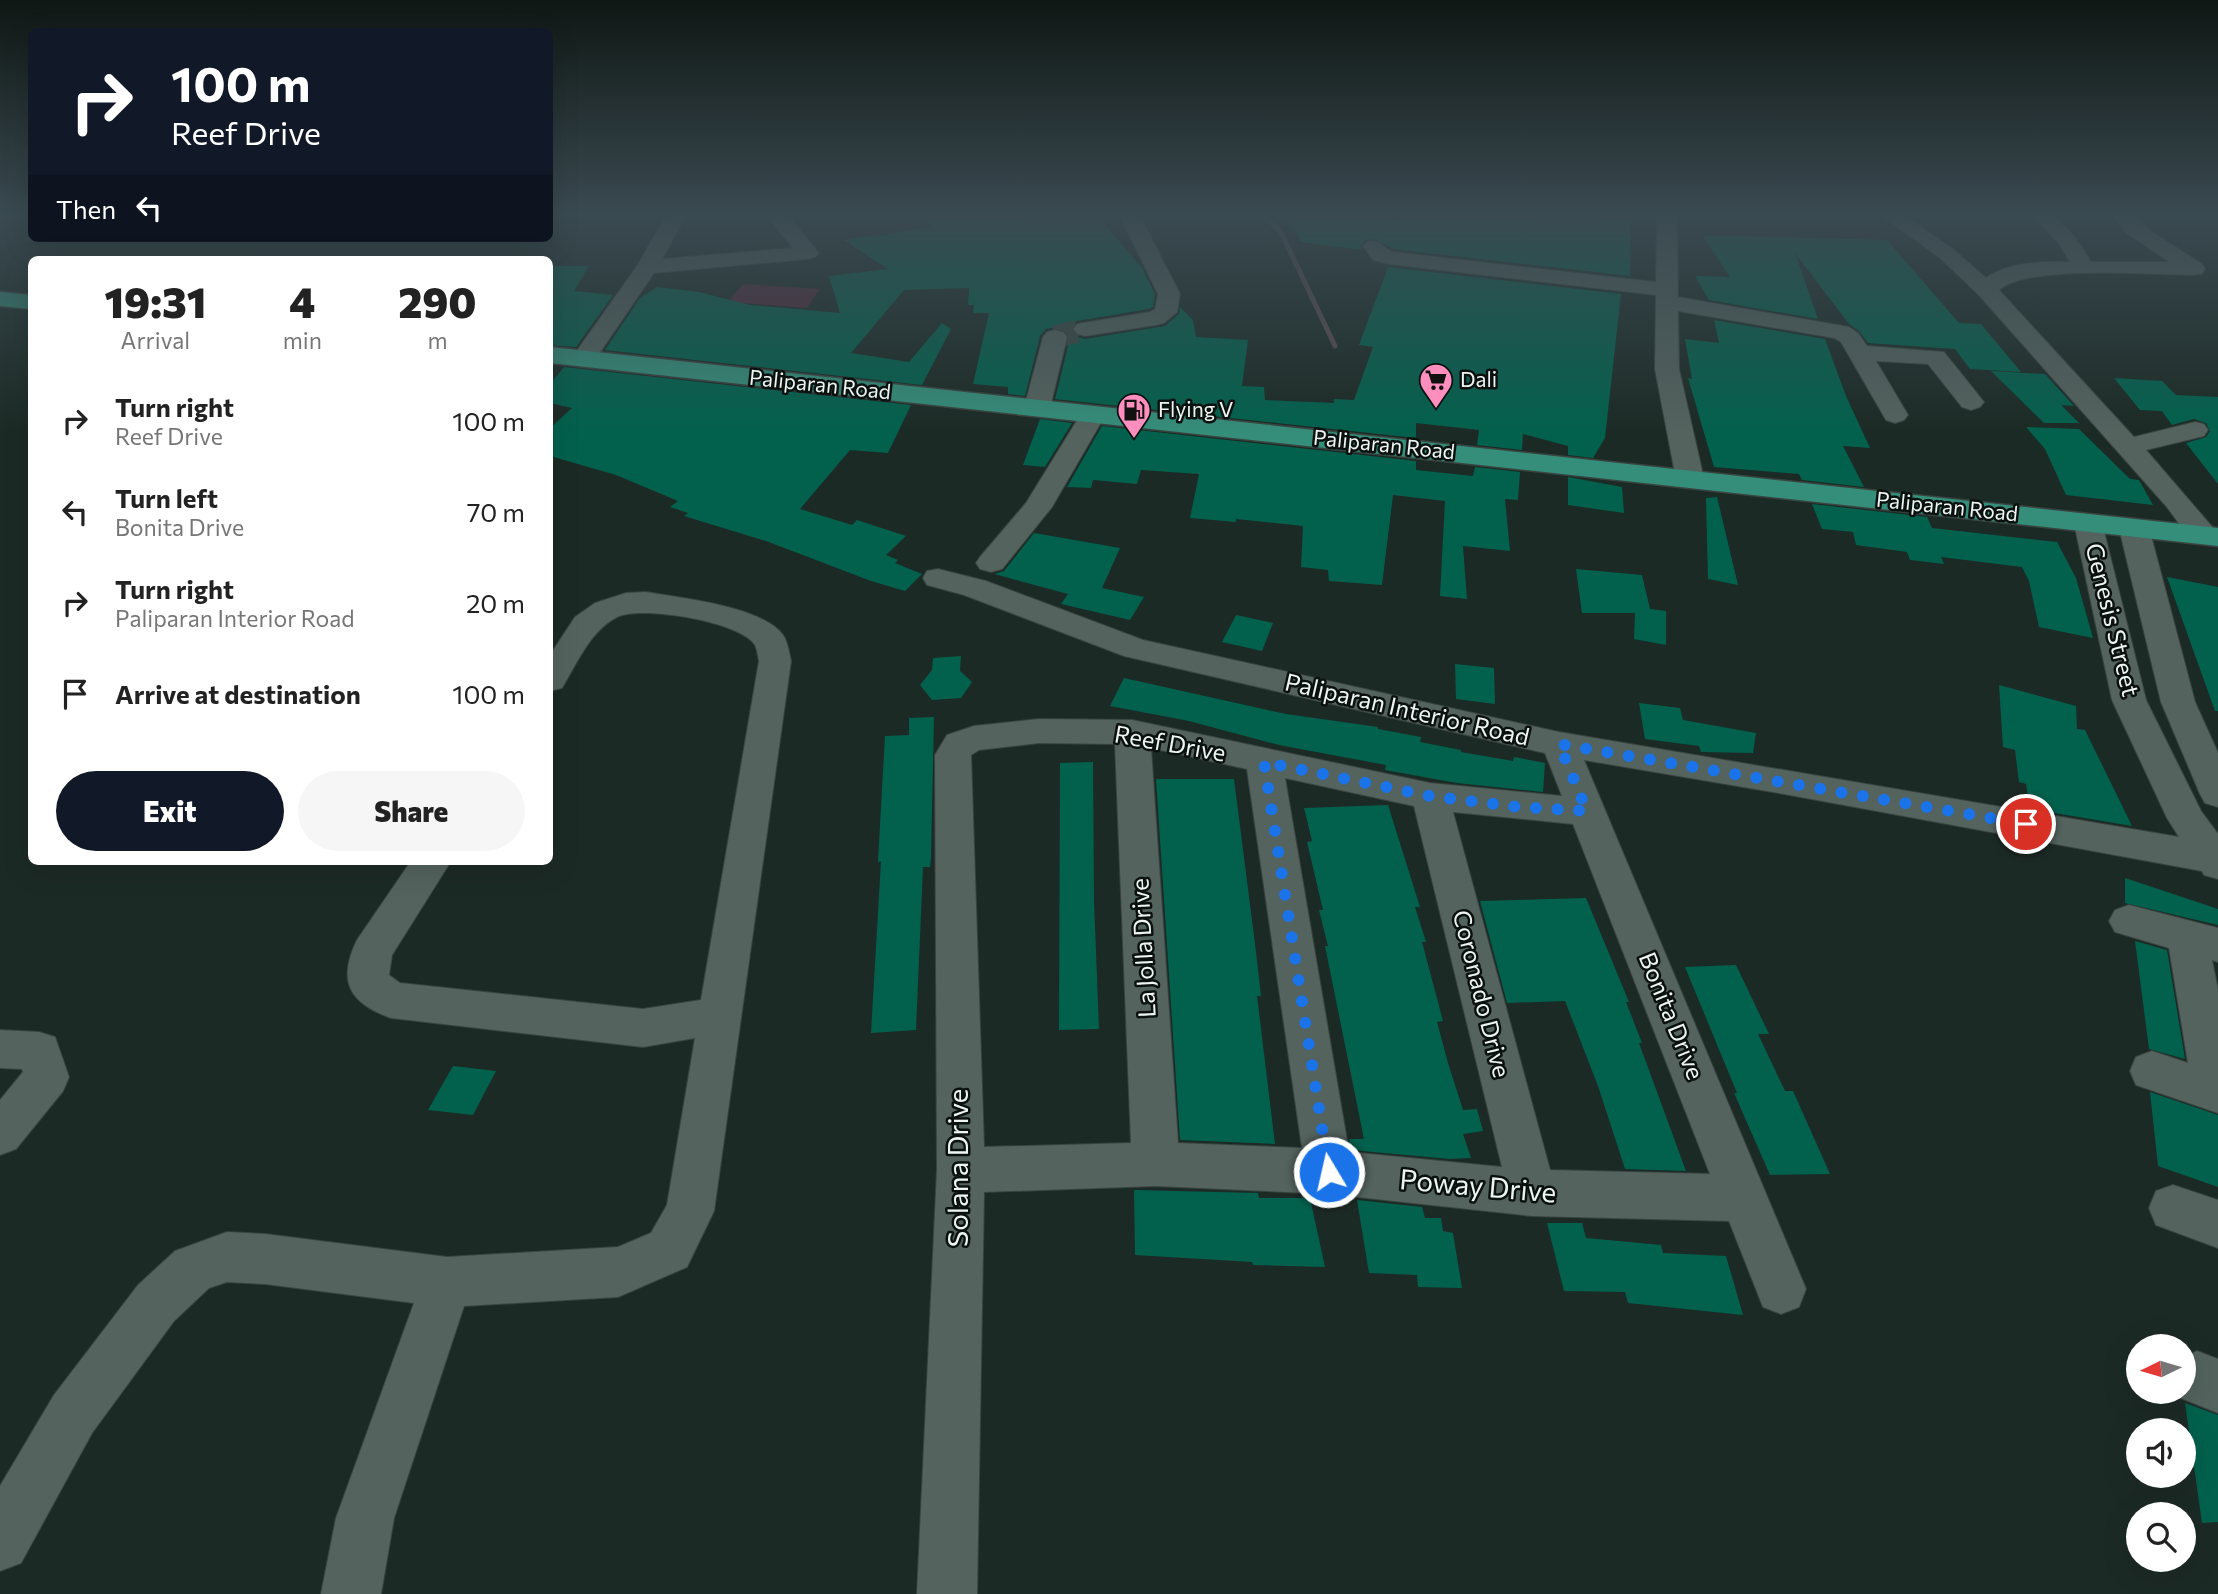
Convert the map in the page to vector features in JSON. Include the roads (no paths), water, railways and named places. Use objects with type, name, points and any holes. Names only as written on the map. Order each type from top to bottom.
[{"type":"main road","points":[[0,299],[28,302]]},
{"type":"main road","name":"Paliparan Road","points":[[553,355],[2211,536]]},
{"type":"street","points":[[583,359],[634,286]]},
{"type":"street","points":[[1085,329],[1156,318],[1166,312],[1168,294],[1164,286]]},
{"type":"street","points":[[1597,286],[1668,296],[1830,329],[1850,338],[1895,415]]},
{"type":"street","points":[[1668,286],[1667,369],[1690,479]]},
{"type":"street","points":[[1983,286],[2211,536]]},
{"type":"street","points":[[1986,289],[1989,286]]},
{"type":"street","points":[[1037,408],[1055,337]]},
{"type":"street","points":[[1860,354],[1935,357],[1971,402]]},
{"type":"street","points":[[991,563],[1038,507],[1093,414]]},
{"type":"street","points":[[2128,447],[2195,430]]},
{"type":"street","name":"Genesis Street","points":[[2088,523],[2129,700],[2186,818],[2217,861]]},
{"type":"street","name":"Genesis Street","points":[[2134,528],[2178,702],[2218,794]]},
{"type":"street","name":"Paliparan Interior Road","points":[[937,578],[975,588],[1136,649],[1559,744],[1784,781],[2217,861]]},
{"type":"street","points":[[0,1542],[73,1414],[156,1303],[193,1269],[227,1257],[240,1257],[447,1282],[618,1272],[669,1250],[690,1211],[775,662],[770,640],[752,627],[706,611],[646,601],[626,603],[606,610],[586,624],[553,675]]},
{"type":"street","points":[[2110,618],[2161,631]]},
{"type":"street","name":"Reef Drive","points":[[959,744],[974,738],[1039,731],[1132,732],[1430,796],[1519,807],[1587,811]]},
{"type":"street","name":"La Jolla Drive","points":[[1132,732],[1156,1164]]},
{"type":"street","name":"Solana Drive","points":[[947,1594],[961,1170],[953,755],[959,744]]},
{"type":"street","name":"Bonita Drive","points":[[1559,744],[1781,1289]]},
{"type":"street","points":[[1264,762],[1329,1172]]},
{"type":"street","name":"Coronado Drive","points":[[1430,796],[1532,1193]]},
{"type":"street","points":[[429,865],[372,952],[367,982],[391,1000],[643,1028],[720,1015]]},
{"type":"street","points":[[2129,921],[2202,941],[2217,1093],[2151,1072]]},
{"type":"street","points":[[0,1049],[39,1051],[47,1077],[0,1134]]},
{"type":"street","name":"Poway Drive","points":[[961,1170],[1156,1164],[1329,1172],[1532,1193],[1744,1198]]},
{"type":"street","points":[[2173,1208],[2218,1224]]},
{"type":"street","points":[[351,1594],[365,1518],[447,1282]]},
{"type":"waterway","points":[[1307,286],[1335,346]]},
{"type":"tunnel","points":[[1055,337],[1085,329]]},
{"type":"place","name":"Dali","points":[[1436,410]]},
{"type":"place","name":"Flying V","points":[[1134,440]]}]
